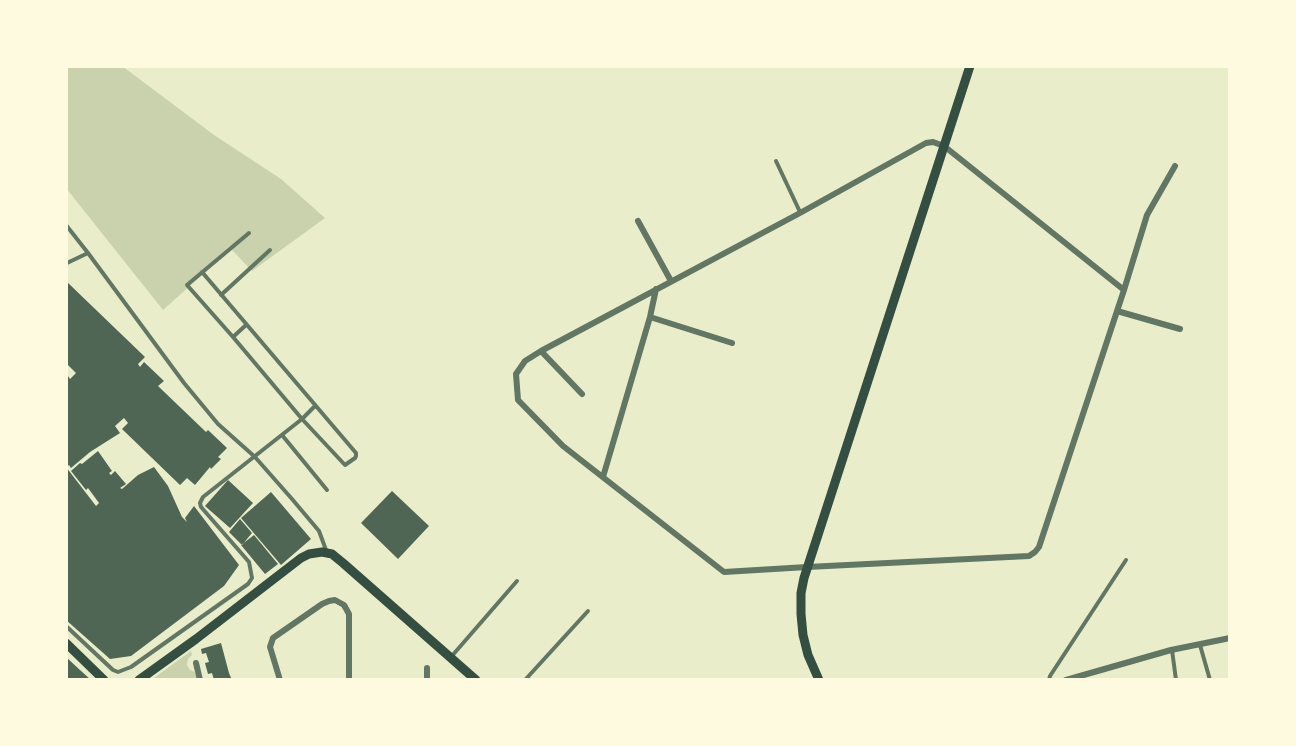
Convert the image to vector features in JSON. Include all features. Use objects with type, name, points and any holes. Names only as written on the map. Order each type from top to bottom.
[{"type":"main road","points":[[819,680],[808,655],[803,635],[801,593],[807,567],[970,66]]},
{"type":"main road","points":[[139,680],[301,558],[313,553],[327,552],[343,563],[476,680]]},
{"type":"main road","points":[[66,643],[104,680]]},
{"type":"street","points":[[1124,290],[944,146],[933,142],[926,143],[525,361],[516,374],[518,400],[563,446],[724,572],[1029,556],[1039,547],[1117,312],[1124,290],[1147,215],[1176,166]]},
{"type":"street","points":[[638,221],[671,281]]},
{"type":"street","points":[[603,477],[656,289]]},
{"type":"street","points":[[1117,312],[1180,329]]},
{"type":"street","points":[[650,316],[732,343]]},
{"type":"street","points":[[541,351],[582,394]]},
{"type":"street","points":[[280,680],[270,647],[273,638],[322,604],[335,600],[344,605],[349,614],[350,680]]},
{"type":"street","points":[[1066,680],[1171,650],[1230,638]]},
{"type":"street","points":[[196,663],[200,680]]},
{"type":"street","points":[[426,668],[427,680]]},
{"type":"lane","points":[[776,161],[800,213]]},
{"type":"lane","points":[[66,225],[184,383],[218,424],[255,457],[319,531],[327,552]]},
{"type":"lane","points":[[202,272],[356,453],[355,458],[345,465],[187,285],[202,272],[249,232]]},
{"type":"lane","points":[[221,295],[270,250]]},
{"type":"lane","points":[[66,261],[68,263],[88,253]]},
{"type":"lane","points":[[233,337],[246,325]]},
{"type":"lane","points":[[66,626],[113,670],[118,672],[130,667],[248,585],[252,578],[249,562],[200,503],[203,497],[315,406]]},
{"type":"lane","points":[[282,435],[327,490]]},
{"type":"lane","points":[[1049,680],[1126,560]]},
{"type":"lane","points":[[451,658],[517,581]]},
{"type":"lane","points":[[525,680],[588,611]]},
{"type":"lane","points":[[1200,644],[1210,680]]},
{"type":"lane","points":[[1171,650],[1176,680]]},
{"type":"green space","points":[[66,66],[122,66],[214,135],[281,179],[325,218],[252,271],[231,249],[163,310],[66,188]]},
{"type":"green space","points":[[191,651],[192,655],[187,665],[195,672],[197,680],[151,680]]},
{"type":"building","points":[[66,281],[145,357],[138,364],[140,367],[144,362],[164,381],[158,386],[206,432],[208,430],[227,448],[218,457],[221,459],[211,469],[210,467],[195,485],[187,478],[180,485],[122,429],[128,423],[124,418],[115,426],[120,433],[90,452],[71,468],[69,465],[66,467],[66,373],[70,379],[76,373],[66,363]]},
{"type":"building","points":[[98,451],[112,471],[109,473],[111,475],[115,471],[126,484],[120,488],[122,489],[138,475],[154,467],[168,486],[182,517],[187,522],[185,518],[194,506],[239,565],[224,586],[131,656],[110,659],[66,620],[66,467],[96,506],[99,503],[71,471]]},
{"type":"building","points":[[228,480],[253,503],[230,528],[205,506]]},
{"type":"building","points":[[392,491],[429,526],[398,559],[361,523]]},
{"type":"building","points":[[271,492],[311,539],[281,565],[241,518]]},
{"type":"building","points":[[240,519],[252,533],[242,545],[229,532]]},
{"type":"building","points":[[254,535],[278,564],[265,574],[241,545]]},
{"type":"building","points":[[221,643],[232,680],[214,680],[212,673],[208,674],[205,663],[209,662],[206,653],[202,654],[201,649]]},
{"type":"building","points":[[66,657],[80,670],[91,680],[66,680]]}]
